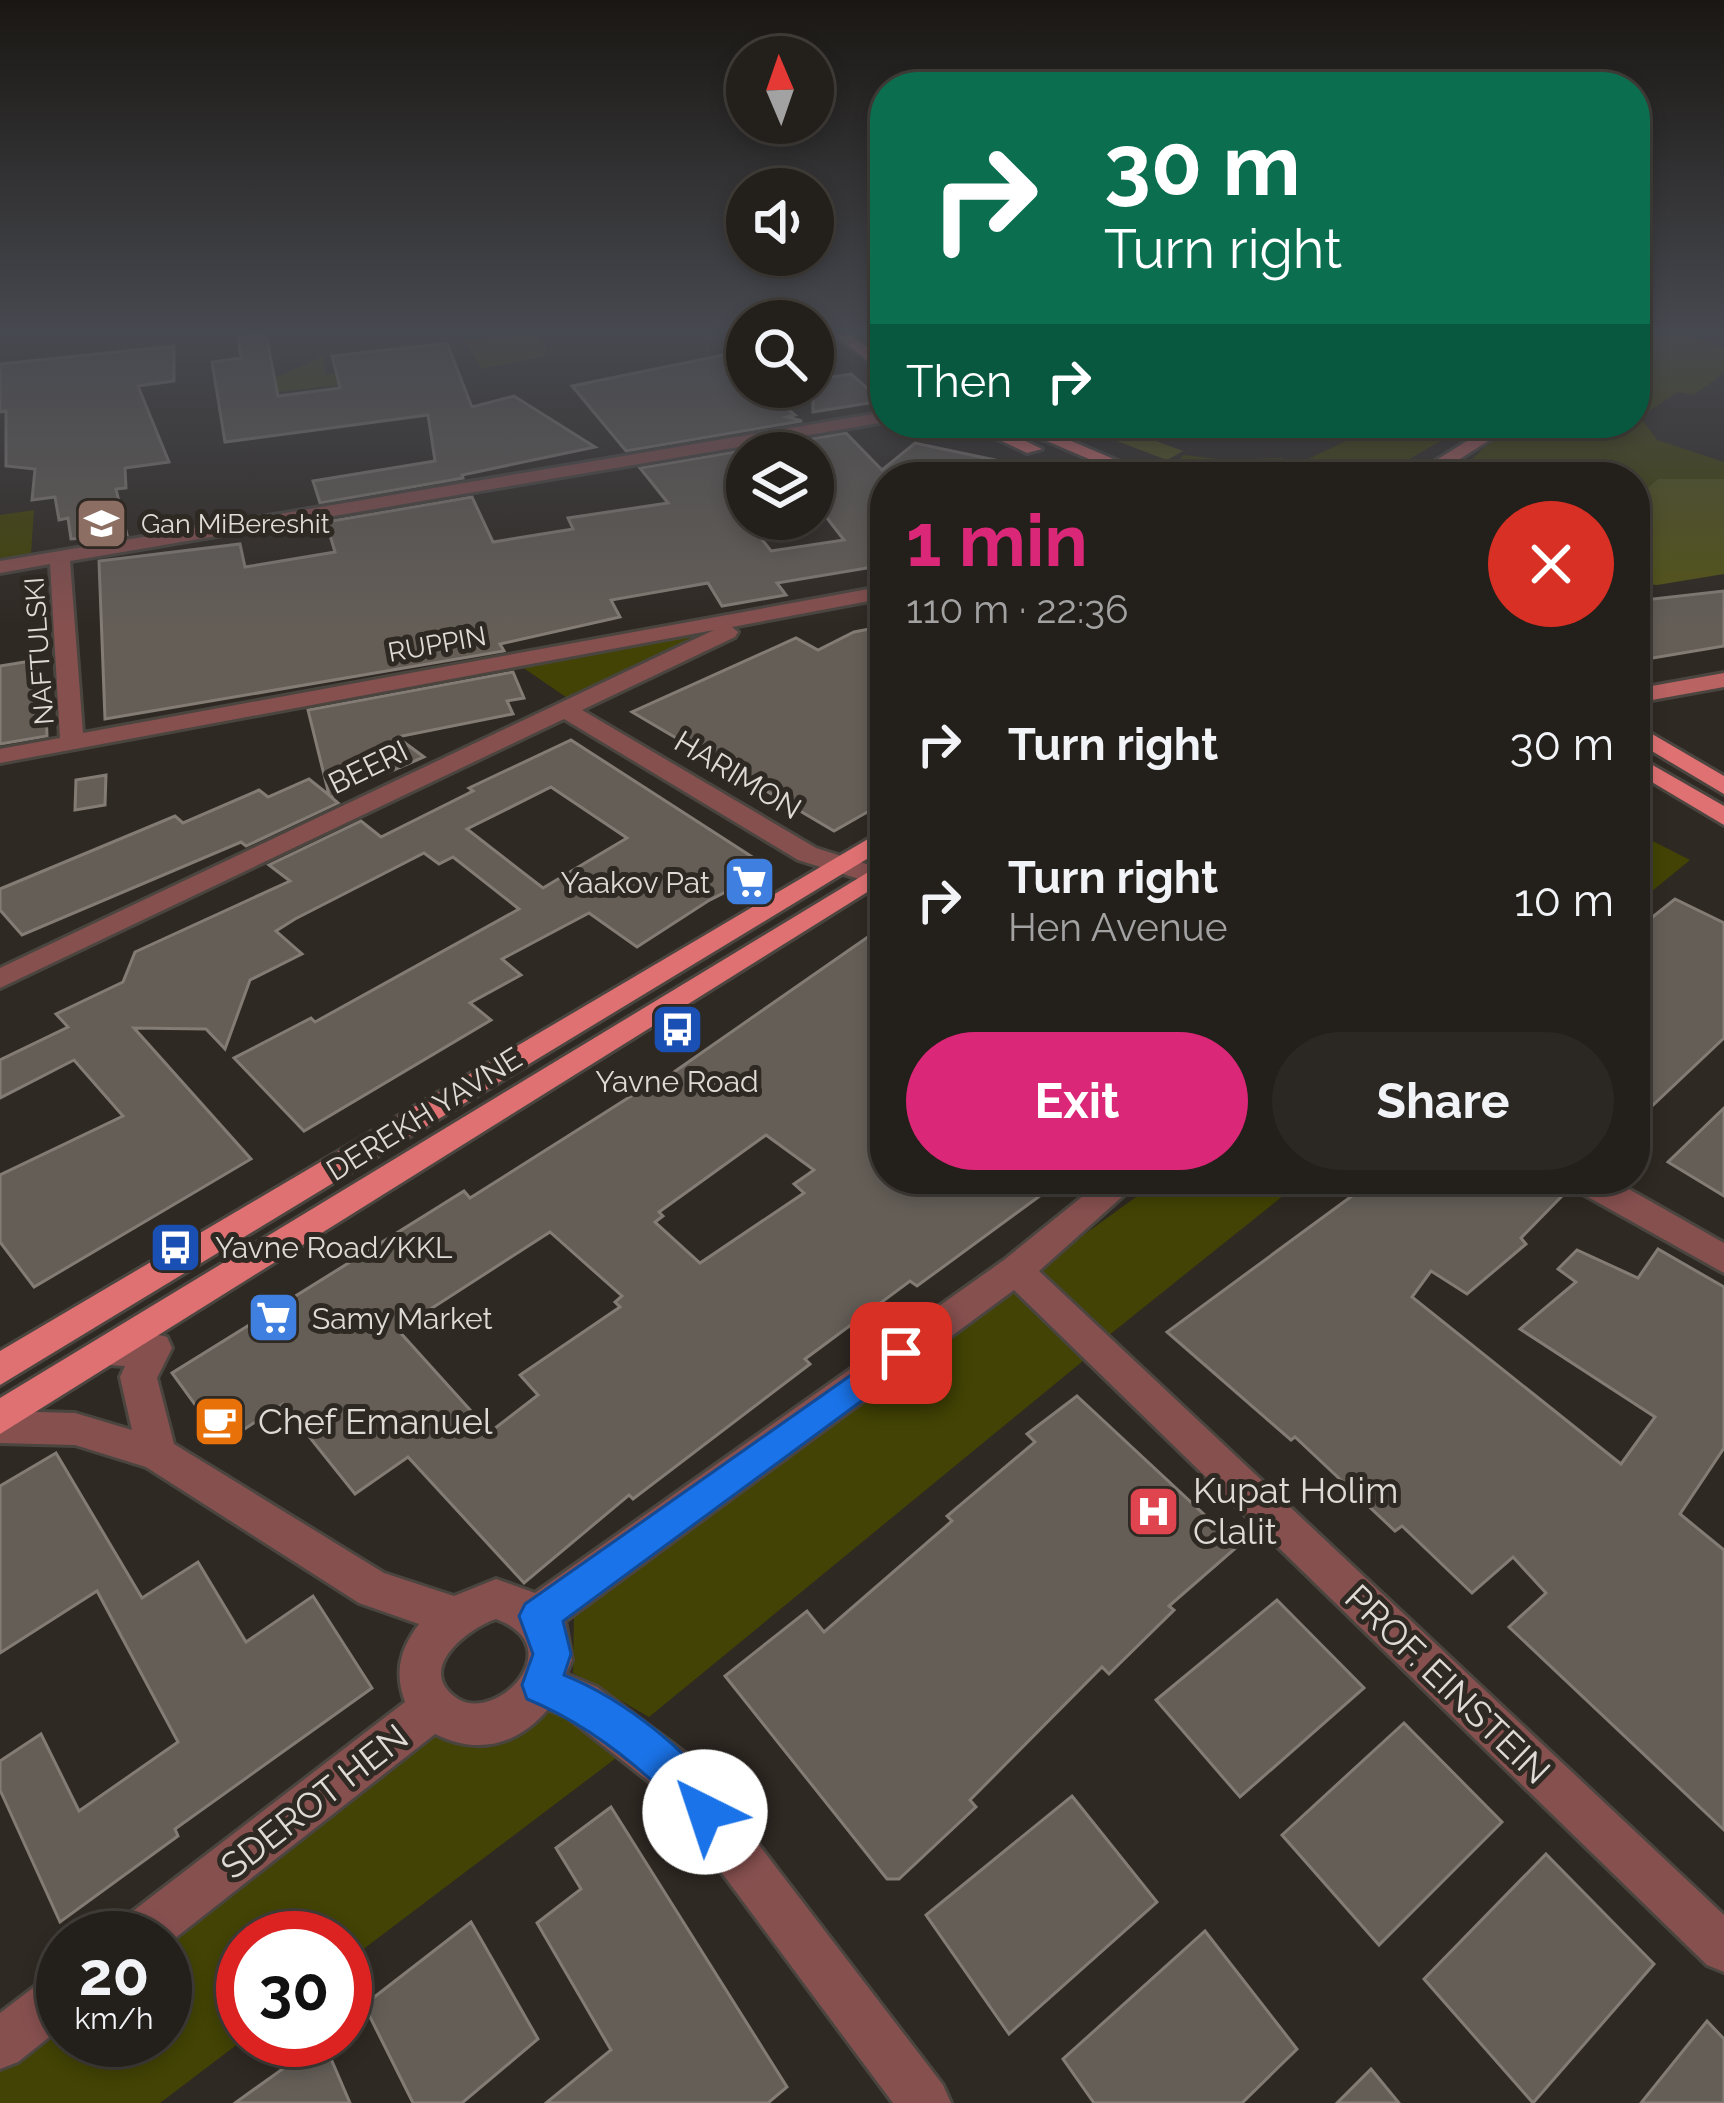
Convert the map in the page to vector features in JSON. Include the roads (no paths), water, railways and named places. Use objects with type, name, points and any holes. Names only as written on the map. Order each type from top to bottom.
[{"type":"main road","points":[[1009,438],[1067,462]]},
{"type":"main road","points":[[1051,438],[1110,462]]},
{"type":"main road","points":[[1650,740],[1724,787]]},
{"type":"main road","points":[[1650,771],[1724,818]]},
{"type":"main road","name":"DEREKH YAVNE","points":[[0,1370],[870,846]]},
{"type":"main road","name":"DEREKH YAVNE","points":[[0,1418],[870,882]]},
{"type":"street","points":[[0,566],[801,430]]},
{"type":"street","points":[[1454,462],[1487,438]]},
{"type":"street","name":"NAFTULSKI","points":[[60,557],[72,742]]},
{"type":"street","name":"RUPPIN","points":[[0,756],[870,595]]},
{"type":"street","name":"BEERI","points":[[0,979],[765,614]]},
{"type":"street","points":[[1650,693],[1724,680]]},
{"type":"street","name":"HARIMON","points":[[566,710],[807,854],[870,872]]},
{"type":"street","points":[[538,1616],[1016,1270],[1108,1194]]},
{"type":"street","points":[[1611,1194],[1724,1258]]},
{"type":"street","name":"PROF. EINSTEIN","points":[[1016,1270],[1724,1948]]},
{"type":"street","points":[[108,1353],[154,1348],[138,1378],[157,1454]]},
{"type":"street","points":[[0,1427],[75,1429],[157,1454],[374,1589],[453,1615]]},
{"type":"street","points":[[496,1599],[517,1602],[538,1616],[549,1633],[552,1654],[541,1685],[518,1711],[484,1725],[461,1724],[427,1701],[421,1670],[427,1648],[453,1615],[496,1599]]},
{"type":"street","points":[[541,1685],[583,1702],[677,1775],[925,2103]]},
{"type":"street","name":"SDEROT HEN","points":[[172,1911],[434,1707]]},
{"type":"street","points":[[0,2044],[36,2016]]},
{"type":"place","name":"Gan MiBereshit","points":[[102,523]]},
{"type":"place","name":"Yaakov Pat","points":[[749,882]]},
{"type":"place","name":"Yavne Road","points":[[677,1029]]},
{"type":"place","name":"Yavne Road/KKL","points":[[176,1247]]},
{"type":"place","name":"Samy Market","points":[[273,1318]]},
{"type":"place","name":"Chef Emanuel","points":[[219,1421]]},
{"type":"place","name":"Kupat Holim Clalit","points":[[1154,1511]]}]
